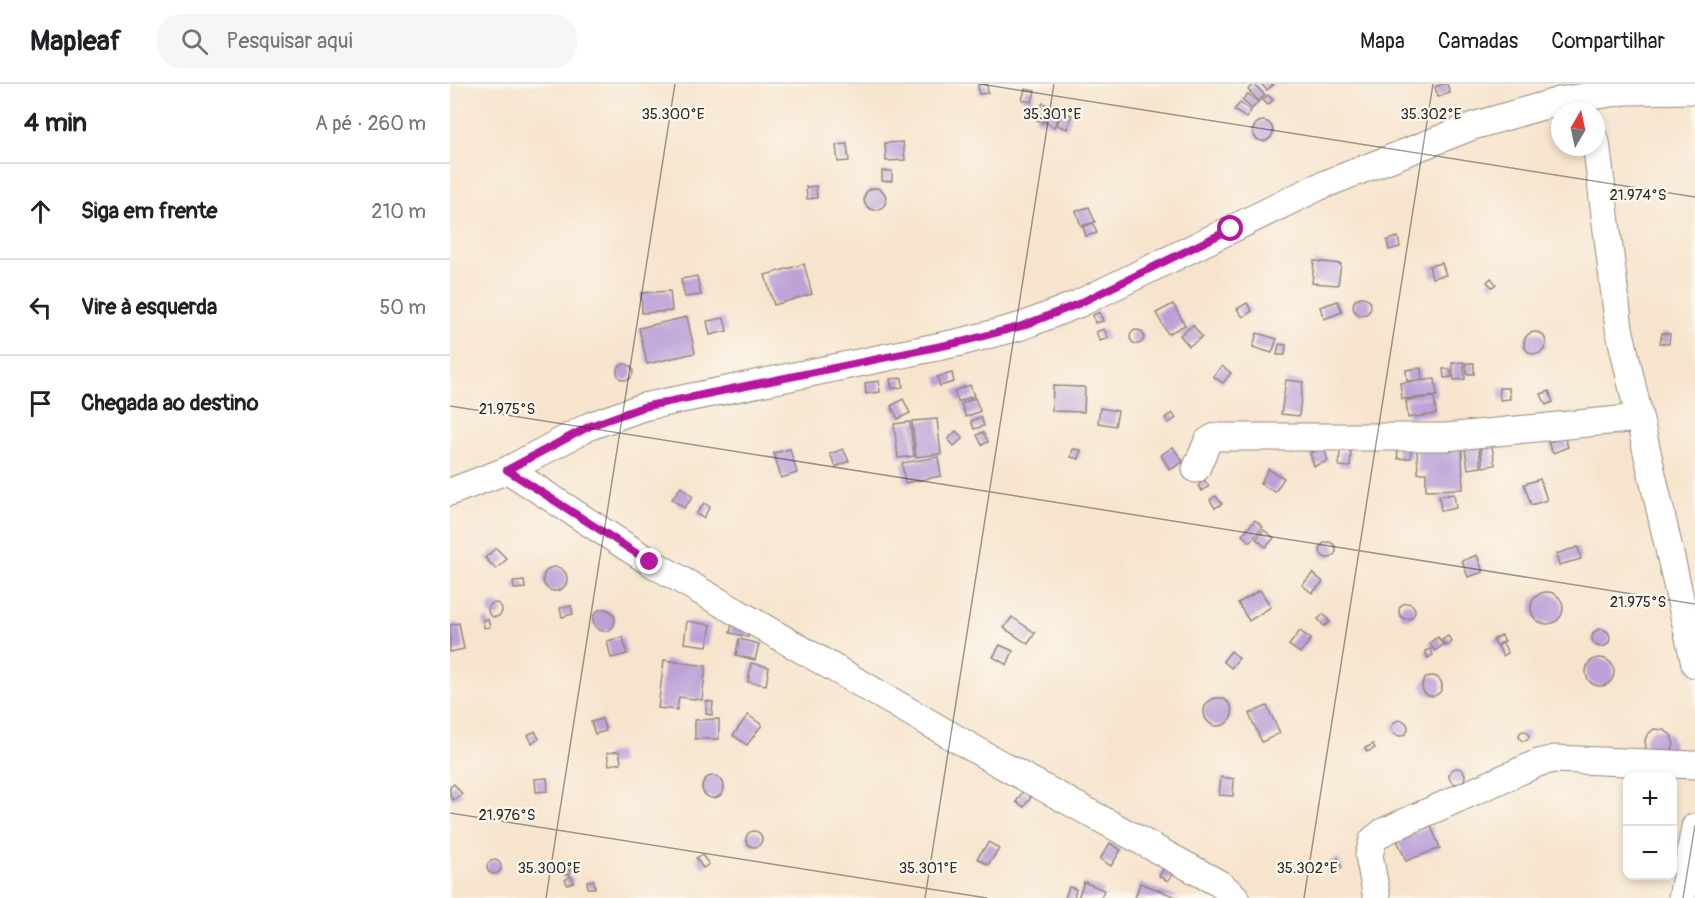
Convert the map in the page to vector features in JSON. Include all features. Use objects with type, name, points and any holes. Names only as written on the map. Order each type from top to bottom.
[{"type":"street","points":[[450,492],[507,470],[590,426],[643,407],[961,342],[1022,326],[1078,304],[1318,187],[1473,126],[1564,98],[1627,91],[1695,90]]},
{"type":"street","points":[[1598,156],[1619,328],[1695,664]]},
{"type":"street","points":[[1196,469],[1208,441],[1215,437],[1446,437],[1639,417]]},
{"type":"street","points":[[450,470],[478,481]]},
{"type":"street","points":[[507,470],[650,562],[1002,765],[1220,884],[1236,898]]},
{"type":"street","points":[[1377,898],[1369,855],[1373,840],[1383,832],[1538,763],[1554,759],[1695,765]]},
{"type":"street","points":[[1682,898],[1695,827]]},
{"type":"building","points":[[978,84],[987,84],[988,93],[979,94]]},
{"type":"building","points":[[1254,84],[1265,95],[1259,101],[1248,90]]},
{"type":"building","points":[[1261,84],[1274,84],[1267,90]]},
{"type":"building","points":[[1447,84],[1450,93],[1438,97],[1435,87]]},
{"type":"building","points":[[1025,89],[1035,91],[1032,102],[1022,100]]},
{"type":"building","points":[[1248,94],[1258,102],[1252,109],[1242,100]]},
{"type":"building","points":[[1268,95],[1273,100],[1268,105],[1263,100]]},
{"type":"building","points":[[1043,103],[1051,107],[1043,123],[1035,119]]},
{"type":"building","points":[[1240,103],[1251,111],[1246,118],[1234,110]]},
{"type":"building","points":[[1054,104],[1063,108],[1054,127],[1045,122]]},
{"type":"building","points":[[1062,112],[1072,115],[1067,129],[1057,125]]},
{"type":"building","points":[[1263,121],[1270,124],[1273,131],[1270,138],[1263,141],[1256,138],[1253,131],[1256,124]]},
{"type":"building","points":[[903,142],[905,160],[886,161],[885,143]]},
{"type":"building","points":[[847,144],[849,161],[838,162],[836,145]]},
{"type":"building","points":[[882,171],[892,171],[892,181],[882,181]]},
{"type":"building","points":[[816,186],[817,198],[807,199],[806,187]]},
{"type":"building","points":[[875,188],[883,191],[886,199],[883,207],[875,210],[867,207],[864,199],[867,191]]},
{"type":"building","points":[[1089,207],[1095,222],[1081,226],[1076,211]]},
{"type":"building","points":[[1093,223],[1097,233],[1086,236],[1083,227]]},
{"type":"building","points":[[1398,237],[1400,247],[1389,250],[1387,240]]},
{"type":"building","points":[[1314,261],[1341,264],[1338,285],[1312,283]]},
{"type":"building","points":[[1442,263],[1446,275],[1432,278],[1429,266]]},
{"type":"building","points":[[804,264],[812,294],[774,305],[765,275]]},
{"type":"building","points":[[697,276],[701,295],[685,297],[681,279]]},
{"type":"building","points":[[1491,278],[1496,284],[1492,287],[1487,282]]},
{"type":"building","points":[[670,291],[672,311],[642,313],[641,293]]},
{"type":"building","points":[[1362,297],[1368,300],[1371,306],[1368,312],[1362,315],[1356,312],[1353,306],[1356,300]]},
{"type":"building","points":[[1338,301],[1342,312],[1324,319],[1320,307]]},
{"type":"building","points":[[1247,303],[1252,311],[1243,317],[1237,309]]},
{"type":"building","points":[[1173,304],[1185,325],[1168,334],[1156,313]]},
{"type":"building","points":[[1100,312],[1103,321],[1095,323],[1093,315]]},
{"type":"building","points":[[687,317],[695,353],[647,364],[639,328]]},
{"type":"building","points":[[724,318],[727,331],[710,335],[707,321]]},
{"type":"building","points":[[1193,325],[1202,337],[1189,346],[1180,335]]},
{"type":"building","points":[[1104,329],[1108,338],[1100,341],[1096,332]]},
{"type":"building","points":[[1134,330],[1140,330],[1144,337],[1140,344],[1134,344],[1130,340],[1130,334]]},
{"type":"building","points":[[1535,332],[1543,335],[1546,343],[1543,351],[1535,354],[1527,351],[1524,343],[1527,335]]},
{"type":"building","points":[[1257,333],[1277,339],[1272,353],[1253,347]]},
{"type":"building","points":[[1662,333],[1670,334],[1669,344],[1660,343]]},
{"type":"building","points":[[1279,344],[1286,345],[1285,355],[1277,355]]},
{"type":"building","points":[[1464,362],[1465,379],[1454,380],[1452,363]]},
{"type":"building","points":[[1466,363],[1474,363],[1474,374],[1467,374]]},
{"type":"building","points":[[622,364],[628,364],[633,372],[631,378],[622,380],[617,375],[617,369]]},
{"type":"building","points":[[1222,366],[1231,373],[1223,383],[1213,376]]},
{"type":"building","points":[[1421,368],[1422,380],[1407,381],[1406,370]]},
{"type":"building","points":[[1443,369],[1450,369],[1452,377],[1444,378]]},
{"type":"building","points":[[952,373],[954,382],[940,386],[937,377]]},
{"type":"building","points":[[902,378],[903,387],[892,389],[890,379]]},
{"type":"building","points":[[1435,379],[1437,396],[1402,399],[1400,383]]},
{"type":"building","points":[[1286,380],[1303,382],[1299,416],[1281,414]]},
{"type":"building","points":[[879,381],[880,392],[866,394],[865,383]]},
{"type":"building","points":[[970,385],[974,396],[958,402],[954,391]]},
{"type":"building","points":[[1053,386],[1085,387],[1084,412],[1052,411]]},
{"type":"building","points":[[1499,388],[1509,388],[1510,399],[1500,400]]},
{"type":"building","points":[[1549,391],[1553,402],[1546,405],[1541,394]]},
{"type":"building","points":[[1434,397],[1436,414],[1408,418],[1406,400]]},
{"type":"building","points":[[975,398],[980,411],[966,417],[961,404]]},
{"type":"building","points":[[903,399],[910,413],[898,419],[891,406]]},
{"type":"building","points":[[1100,408],[1118,411],[1115,426],[1098,423]]},
{"type":"building","points":[[1172,413],[1176,418],[1169,423],[1165,418]]},
{"type":"building","points":[[981,417],[984,426],[974,429],[971,421]]},
{"type":"building","points":[[937,419],[941,454],[916,457],[912,421]]},
{"type":"building","points":[[910,422],[914,456],[898,458],[894,424]]},
{"type":"building","points":[[956,431],[963,438],[954,446],[948,439]]},
{"type":"building","points":[[983,432],[988,442],[982,445],[977,435]]},
{"type":"building","points":[[1564,436],[1568,447],[1553,453],[1548,443]]},
{"type":"building","points":[[1491,440],[1495,465],[1483,467],[1480,442]]},
{"type":"building","points":[[1478,441],[1481,467],[1468,469],[1464,443]]},
{"type":"building","points":[[1410,446],[1411,458],[1398,459],[1397,447]]},
{"type":"building","points":[[1173,447],[1183,462],[1170,470],[1161,455]]},
{"type":"building","points":[[1324,448],[1328,461],[1314,466],[1310,453]]},
{"type":"building","points":[[790,449],[797,473],[781,478],[774,453]]},
{"type":"building","points":[[843,449],[849,461],[836,467],[830,454]]},
{"type":"building","points":[[1073,449],[1081,450],[1079,459],[1071,457]]},
{"type":"building","points":[[1462,449],[1463,489],[1426,490],[1426,473],[1418,473],[1417,450]]},
{"type":"building","points":[[1340,451],[1351,451],[1350,467],[1339,466]]},
{"type":"building","points":[[938,457],[941,476],[905,483],[902,463]]},
{"type":"building","points":[[1268,469],[1284,478],[1275,492],[1260,484]]},
{"type":"building","points":[[1540,479],[1547,500],[1531,505],[1524,484]]},
{"type":"building","points":[[1204,480],[1209,486],[1202,491],[1198,486]]},
{"type":"building","points":[[681,487],[693,497],[684,508],[672,499]]},
{"type":"building","points":[[1454,494],[1456,508],[1441,511],[1439,496]]},
{"type":"building","points":[[1216,496],[1222,504],[1215,508],[1210,500]]},
{"type":"building","points":[[704,503],[710,507],[703,518],[696,514]]},
{"type":"building","points":[[1255,520],[1263,527],[1250,542],[1242,535]]},
{"type":"building","points":[[1264,530],[1274,538],[1266,547],[1256,539]]},
{"type":"building","points":[[1328,542],[1334,544],[1336,550],[1334,556],[1328,558],[1322,556],[1320,550],[1322,544]]},
{"type":"building","points":[[1578,547],[1581,559],[1559,565],[1556,554]]},
{"type":"building","points":[[496,548],[507,559],[496,569],[485,558]]},
{"type":"building","points":[[1477,555],[1483,572],[1468,577],[1462,561]]},
{"type":"building","points":[[555,567],[563,571],[567,579],[563,587],[555,591],[547,587],[543,579],[547,571]]},
{"type":"building","points":[[1313,573],[1323,582],[1312,593],[1302,585]]},
{"type":"building","points":[[524,581],[525,588],[514,589],[513,582]]},
{"type":"building","points":[[1260,590],[1271,607],[1249,621],[1238,603]]},
{"type":"building","points":[[1547,592],[1558,597],[1563,608],[1558,619],[1547,624],[1536,619],[1531,608],[1536,597]]},
{"type":"building","points":[[495,603],[500,605],[502,610],[500,615],[495,617],[490,615],[488,610],[490,605]]},
{"type":"building","points":[[1404,603],[1410,603],[1415,611],[1413,617],[1404,619],[1399,614],[1399,608]]},
{"type":"building","points":[[571,606],[573,614],[562,617],[560,608]]},
{"type":"building","points":[[604,609],[612,612],[615,620],[612,628],[604,631],[596,628],[593,620],[596,612]]},
{"type":"building","points":[[1324,614],[1330,622],[1324,626],[1318,619]]},
{"type":"building","points":[[1012,617],[1035,633],[1028,644],[1004,628]]},
{"type":"building","points":[[488,619],[490,627],[484,628],[483,620]]},
{"type":"building","points":[[733,620],[752,624],[748,637],[730,633]]},
{"type":"building","points":[[687,621],[711,625],[707,646],[684,643]]},
{"type":"building","points":[[459,623],[464,649],[450,652],[450,625]]},
{"type":"building","points":[[1597,629],[1605,629],[1610,634],[1608,645],[1597,647],[1592,642],[1592,634]]},
{"type":"building","points":[[1300,631],[1311,639],[1300,653],[1289,645]]},
{"type":"building","points":[[1501,635],[1505,641],[1496,645],[1493,640]]},
{"type":"building","points":[[1448,636],[1452,642],[1446,646],[1442,640]]},
{"type":"building","points":[[623,637],[627,654],[611,658],[607,641]]},
{"type":"building","points":[[1438,637],[1443,645],[1435,651],[1429,643]]},
{"type":"building","points":[[739,639],[759,644],[755,660],[736,655]]},
{"type":"building","points":[[1503,643],[1508,653],[1503,656],[1498,646]]},
{"type":"building","points":[[1000,645],[1013,651],[1007,665],[993,657]]},
{"type":"building","points":[[1430,649],[1433,655],[1428,658],[1425,651]]},
{"type":"building","points":[[1231,651],[1239,658],[1231,668],[1223,661]]},
{"type":"building","points":[[1600,658],[1610,662],[1614,672],[1610,682],[1600,686],[1590,682],[1586,672],[1590,662]]},
{"type":"building","points":[[664,660],[706,666],[702,700],[679,697],[677,710],[658,708]]},
{"type":"building","points":[[751,663],[769,667],[766,685],[748,682]]},
{"type":"building","points":[[1428,676],[1436,676],[1442,682],[1442,690],[1436,696],[1428,696],[1422,690],[1422,682]]},
{"type":"building","points":[[1218,698],[1228,702],[1232,712],[1228,722],[1218,726],[1208,722],[1204,712],[1208,702]]},
{"type":"building","points":[[706,701],[713,702],[712,715],[706,714]]},
{"type":"building","points":[[1267,706],[1280,733],[1262,742],[1249,714]]},
{"type":"building","points":[[748,715],[762,725],[747,745],[733,735]]},
{"type":"building","points":[[602,719],[606,731],[595,734],[591,722]]},
{"type":"building","points":[[719,719],[719,739],[695,739],[695,720]]},
{"type":"building","points":[[1400,720],[1408,728],[1400,736],[1392,728]]},
{"type":"building","points":[[1654,729],[1664,730],[1671,735],[1674,745],[1670,753],[1648,753],[1645,740]]},
{"type":"building","points":[[535,731],[539,739],[532,743],[528,735]]},
{"type":"building","points":[[1524,731],[1529,736],[1524,741],[1519,736]]},
{"type":"building","points":[[1373,744],[1375,748],[1367,752],[1365,748]]},
{"type":"building","points":[[619,751],[621,763],[609,765],[607,753]]},
{"type":"building","points":[[1457,768],[1465,776],[1457,784],[1449,776]]},
{"type":"building","points":[[713,776],[721,779],[724,787],[721,795],[713,798],[705,795],[702,787],[705,779]]},
{"type":"building","points":[[1221,777],[1234,779],[1233,796],[1219,795]]},
{"type":"building","points":[[547,778],[548,791],[536,792],[535,779]]},
{"type":"building","points":[[454,784],[462,794],[453,800],[450,796],[450,787]]},
{"type":"building","points":[[1023,791],[1031,797],[1024,807],[1016,802]]},
{"type":"building","points":[[1431,826],[1440,848],[1406,861],[1397,840]]},
{"type":"building","points":[[751,831],[757,831],[762,839],[760,845],[751,847],[746,842],[746,836]]},
{"type":"building","points":[[989,842],[999,849],[988,865],[977,858]]},
{"type":"building","points":[[1110,843],[1121,850],[1111,866],[1100,859]]},
{"type":"building","points":[[702,855],[709,864],[703,868],[696,858]]},
{"type":"building","points":[[1338,858],[1342,868],[1333,873],[1328,863]]},
{"type":"building","points":[[494,860],[499,862],[501,867],[499,872],[494,874],[489,872],[487,867],[489,862]]},
{"type":"building","points":[[1167,863],[1176,869],[1168,881],[1159,876]]},
{"type":"building","points":[[562,868],[570,868],[570,875],[562,874]]},
{"type":"building","points":[[571,876],[574,882],[568,885],[565,880]]},
{"type":"building","points":[[594,880],[595,888],[588,888],[587,881]]},
{"type":"building","points":[[1084,882],[1104,890],[1101,898],[1078,898]]},
{"type":"building","points":[[1140,883],[1179,898],[1135,898]]},
{"type":"building","points":[[1069,887],[1076,889],[1074,898],[1065,898]]},
{"type":"route","points":[[650,562],[507,470],[590,426],[643,407],[961,342],[1022,326],[1078,304],[1231,229]]}]
